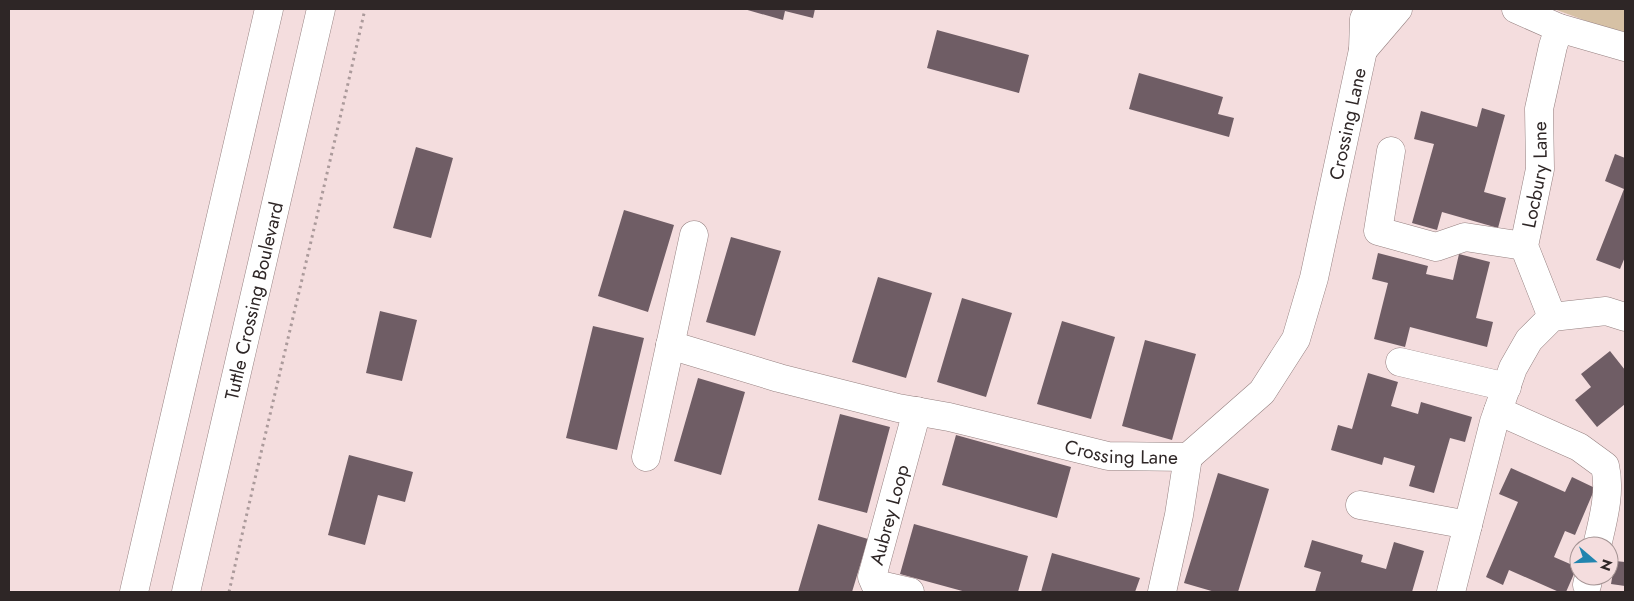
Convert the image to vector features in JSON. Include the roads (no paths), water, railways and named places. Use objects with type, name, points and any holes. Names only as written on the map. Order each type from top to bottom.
[{"type":"street","points":[[134,592],[269,9]]},
{"type":"street","name":"Tuttle Crossing Boulevard","points":[[186,592],[321,9]]},
{"type":"street","name":"Crossing Lane","points":[[670,345],[779,378],[898,408],[949,416],[1108,456],[1188,457],[1262,392],[1296,339],[1314,278],[1364,50],[1364,19],[1370,9]]},
{"type":"street","name":"Crossing Lane","points":[[1364,50],[1398,9]]},
{"type":"street","points":[[1516,9],[1559,28],[1625,47]]},
{"type":"street","name":"Locbury Lane","points":[[1552,317],[1524,246],[1540,169],[1539,109],[1553,46],[1559,28]]},
{"type":"street","points":[[1391,151],[1378,231],[1436,247],[1465,237],[1524,246]]},
{"type":"street","points":[[646,457],[694,235]]},
{"type":"street","points":[[1451,592],[1503,399],[1514,368],[1529,340],[1552,317],[1606,311],[1625,317]]},
{"type":"street","points":[[1400,362],[1503,399],[1579,447],[1605,466],[1608,480],[1604,516],[1599,536]]},
{"type":"street","name":"Aubrey Loop","points":[[910,592],[875,584],[872,577],[917,411]]},
{"type":"street","points":[[1162,592],[1179,515],[1188,457]]},
{"type":"street","points":[[1360,505],[1468,524]]}]
